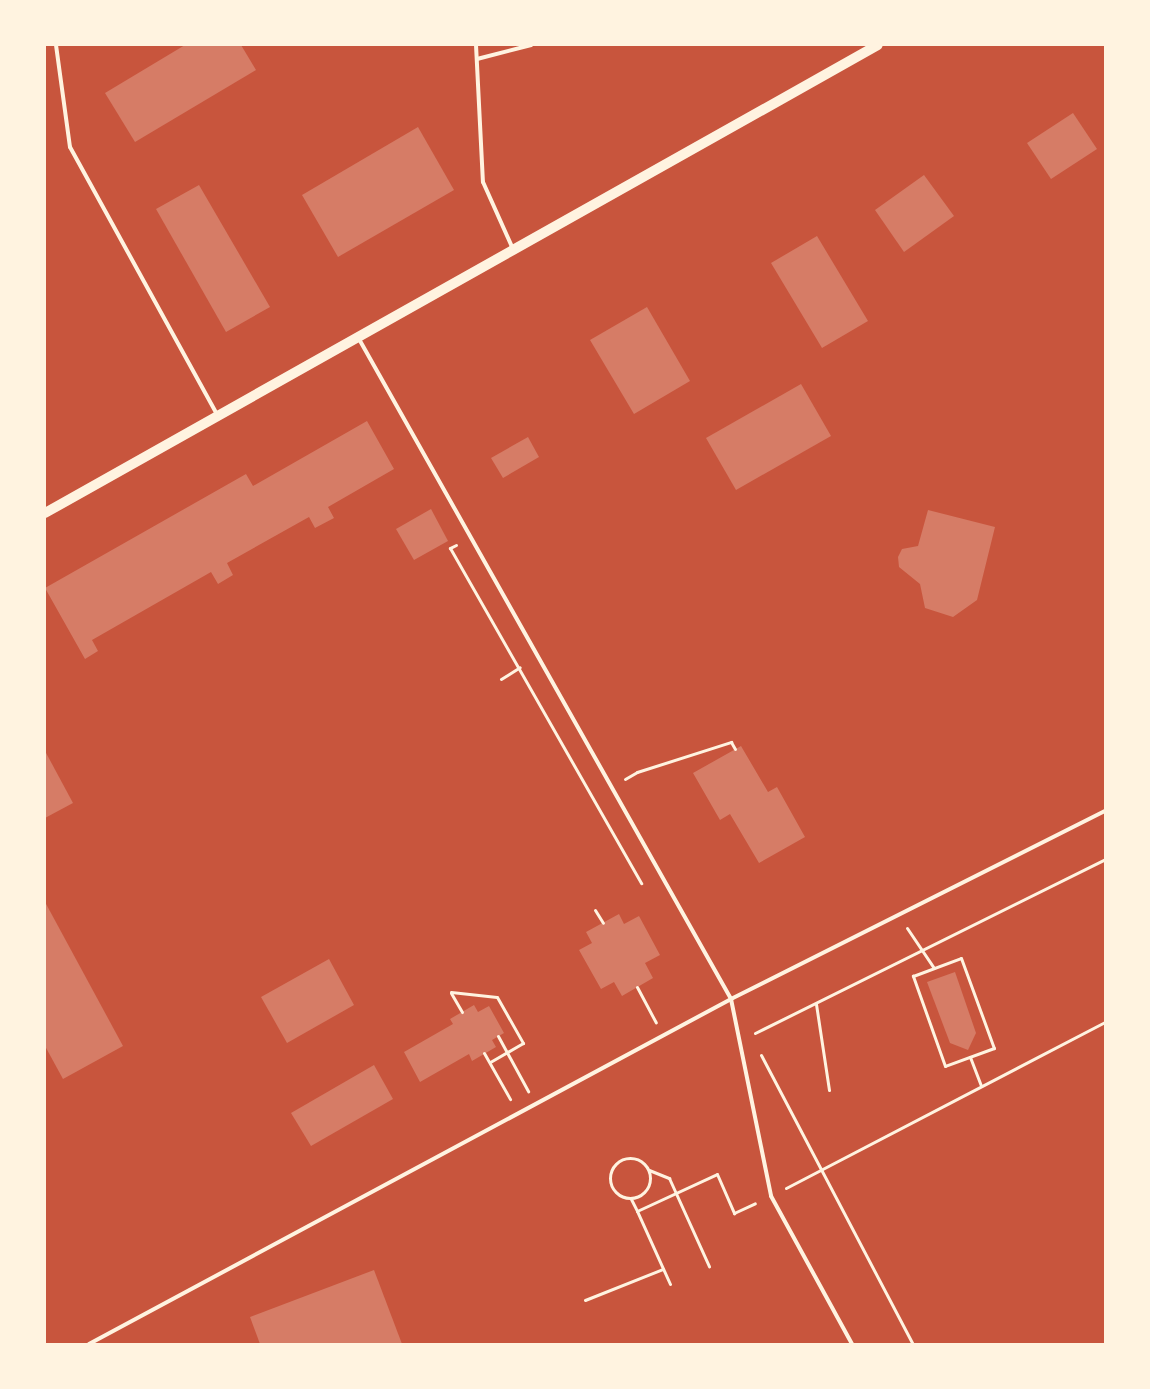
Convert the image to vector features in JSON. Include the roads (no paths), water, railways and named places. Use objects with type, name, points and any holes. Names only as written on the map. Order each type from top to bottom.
[{"type":"main road","points":[[45,513],[359,339],[878,45]]},
{"type":"lane","points":[[56,45],[70,147],[219,416]]},
{"type":"lane","points":[[476,45],[483,182],[514,250]]},
{"type":"lane","points":[[477,59],[530,45]]},
{"type":"lane","points":[[359,339],[731,999],[771,1196],[852,1344]]},
{"type":"lane","points":[[89,1344],[731,999],[1105,811]]}]
